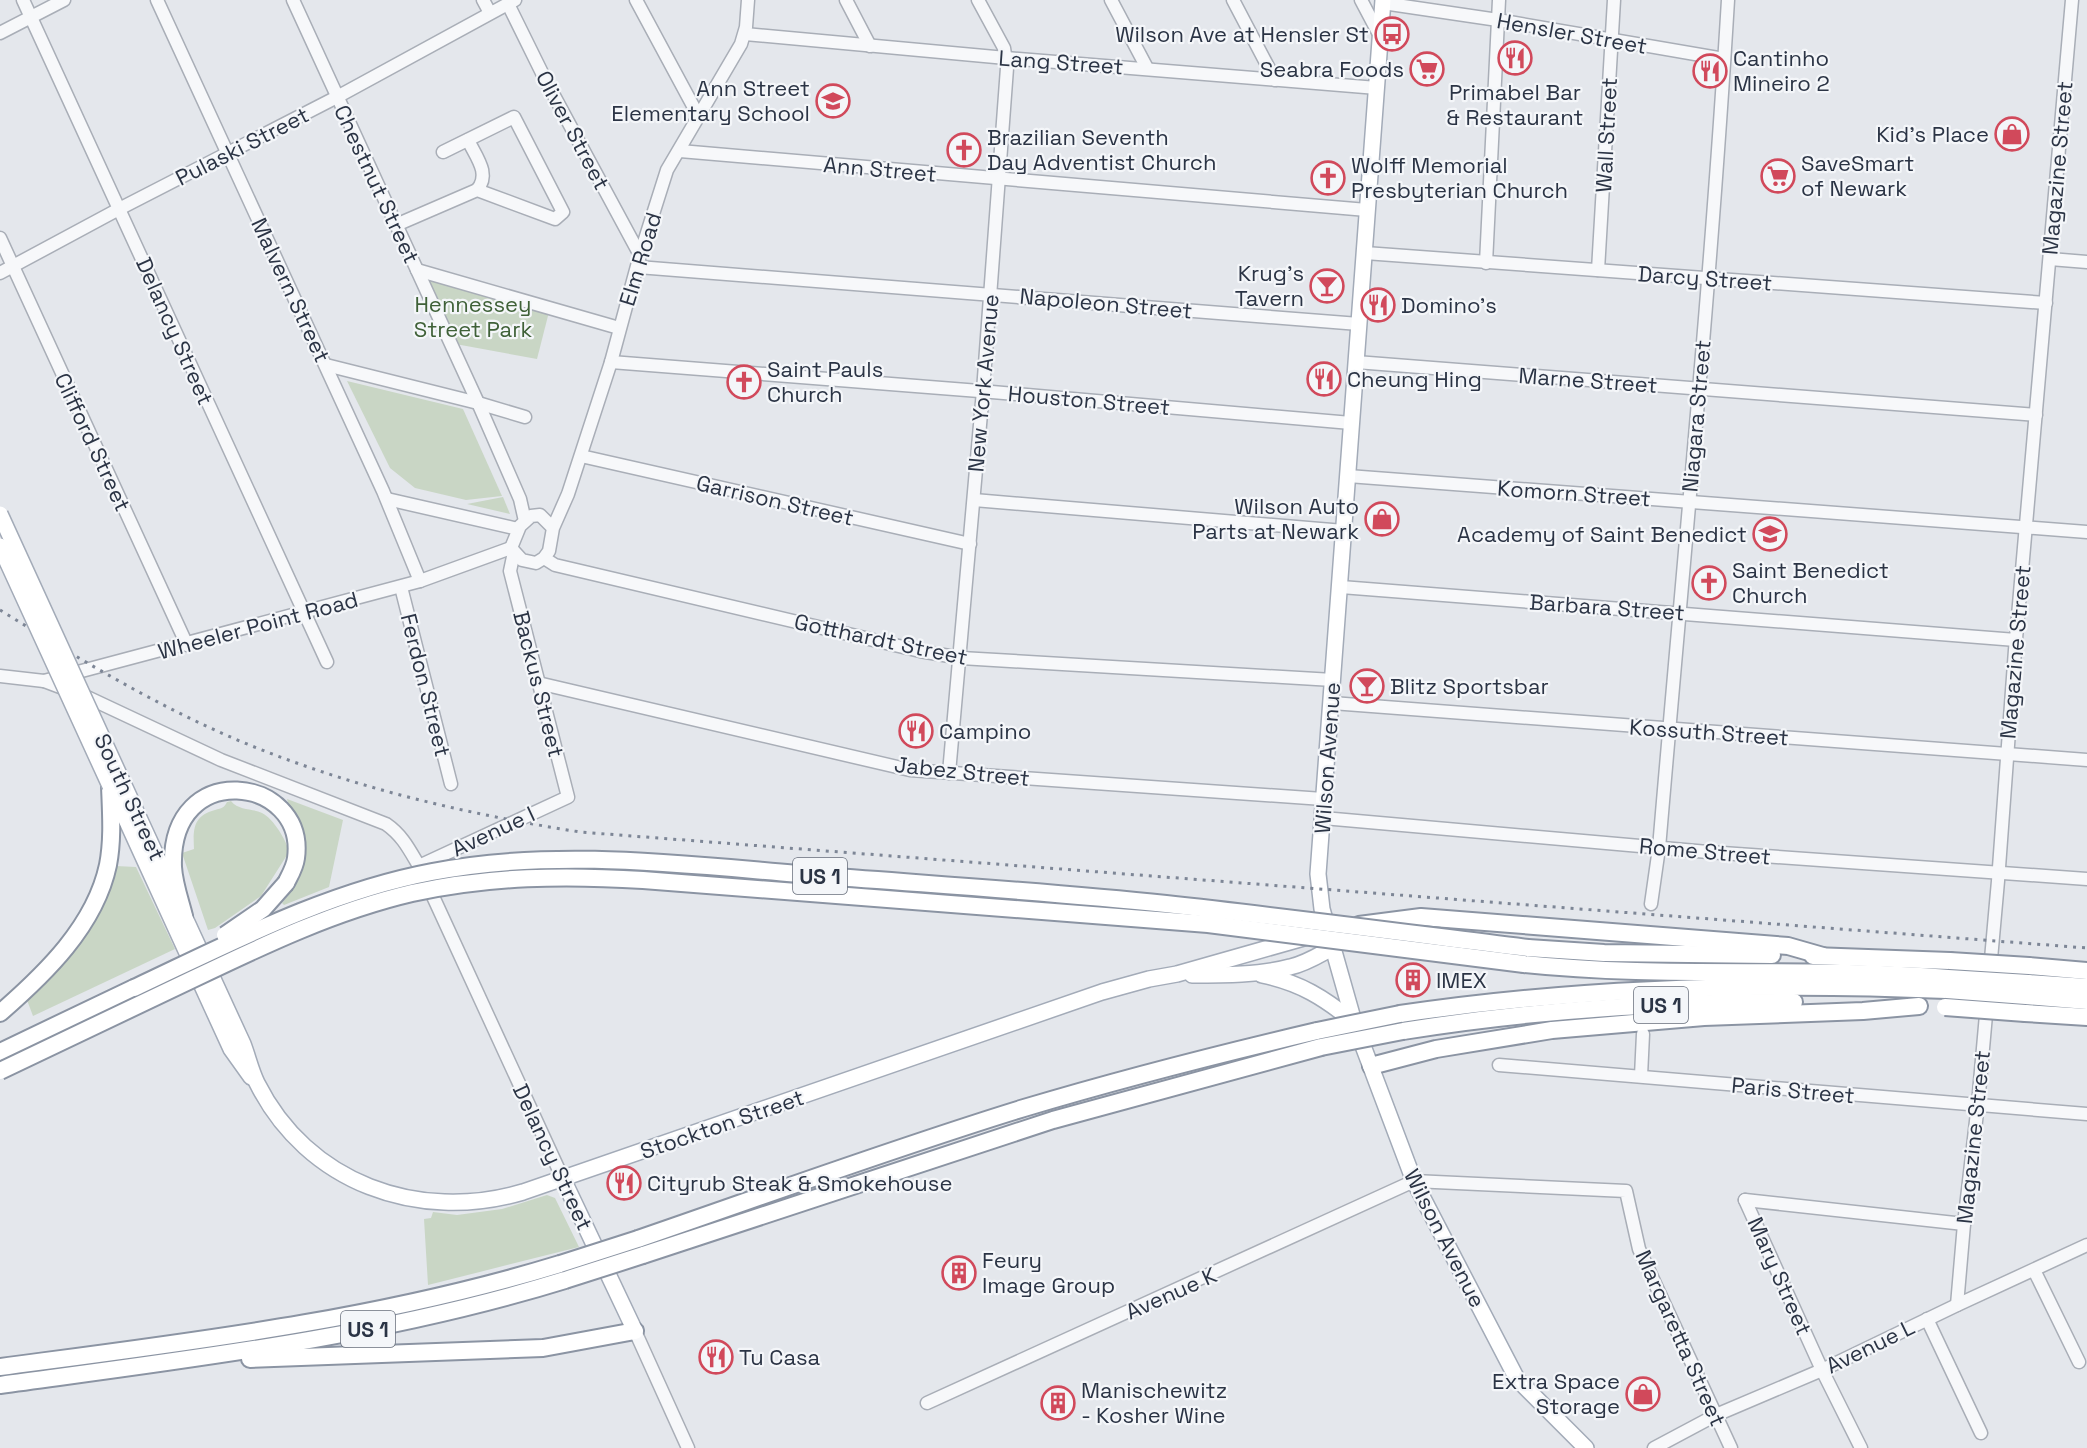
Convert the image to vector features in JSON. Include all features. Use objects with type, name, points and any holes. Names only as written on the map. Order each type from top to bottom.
[{"type":"highway","points":[[0,1013],[45,970],[67,945],[87,916],[104,879],[111,842],[116,783]]},
{"type":"highway","points":[[134,988],[248,921],[271,902],[286,884],[296,858],[296,842],[292,827],[273,802],[260,795],[235,789],[224,790],[210,795],[189,811],[176,839],[173,868],[184,916]]},
{"type":"highway","name":"US 1","points":[[0,1052],[279,921],[345,894],[397,879],[450,868],[538,860],[646,863],[1166,904],[1526,956],[1622,953],[1823,956],[2027,990],[2087,1017]]},
{"type":"highway","points":[[0,1071],[250,952],[326,920],[411,893],[500,879],[571,877],[643,880],[1167,921],[1526,956],[1616,970],[1849,972],[1948,976],[2087,1001]]},
{"type":"highway","points":[[1328,931],[1372,922],[1421,917],[1788,946],[1823,956]]},
{"type":"highway","name":"US 1","points":[[0,1385],[270,1347],[375,1328],[479,1304],[562,1272],[640,1247],[923,1141],[1176,1065],[1402,1023],[1644,1006],[1785,1002],[1945,1007],[2027,990],[2087,971]]},
{"type":"highway","points":[[1402,1023],[1536,997],[1679,987],[1814,986],[1948,976]]},
{"type":"highway","points":[[2027,990],[2087,987]]},
{"type":"highway","points":[[1371,1066],[1444,1048],[1552,1030],[1704,1017],[1863,1011],[1919,1006]]},
{"type":"highway","points":[[0,1367],[241,1335],[339,1318],[562,1272]]},
{"type":"highway","points":[[168,1362],[543,1348],[635,1331]]},
{"type":"main road","name":"Wilson Avenue","points":[[1383,2],[1341,587],[1323,799],[1318,874],[1322,909],[1354,1022],[1414,1181],[1517,1379],[1586,1448]]},
{"type":"main road","name":"South Street","points":[[0,514],[231,1049],[280,1120]]},
{"type":"main road","name":"South Street","points":[[0,546],[184,916],[243,1044],[255,1081]]},
{"type":"main road","name":"Stockton Street","points":[[280,1120],[306,1148],[334,1169],[366,1185],[412,1199],[452,1203],[488,1201],[563,1179],[1102,992],[1178,974],[1328,931]]},
{"type":"main road","name":"Stockton Street","points":[[1178,974],[1211,975],[1291,967],[1332,948]]},
{"type":"main road","points":[[1248,972],[1287,980],[1311,991],[1354,1022]]},
{"type":"main road","name":"Delancy Street","points":[[563,1179],[635,1331]]},
{"type":"street","name":"Delancy Street","points":[[23,0],[327,662]]},
{"type":"street","points":[[0,33],[64,0]]},
{"type":"street","name":"Malvern Street","points":[[157,0],[387,499],[420,581]]},
{"type":"street","name":"Chestnut Street","points":[[293,0],[478,402],[520,499],[521,525]]},
{"type":"street","points":[[483,0],[490,13]]},
{"type":"street","points":[[636,0],[699,117]]},
{"type":"street","name":"Elm Road","points":[[553,528],[581,456],[668,170],[741,44],[745,34],[748,0]]},
{"type":"street","points":[[846,0],[870,46]]},
{"type":"street","name":"New York Avenue","points":[[949,772],[983,391],[1007,68],[1004,48],[978,0]]},
{"type":"street","points":[[1111,0],[1147,68]]},
{"type":"street","points":[[1233,0],[1275,80]]},
{"type":"street","points":[[1361,0],[1380,36]]},
{"type":"street","points":[[1486,263],[1499,0]]},
{"type":"street","name":"Wall Street","points":[[1598,270],[1614,0]]},
{"type":"street","name":"Niagara Street","points":[[1651,904],[1659,848],[1699,388],[1728,0]]},
{"type":"street","name":"Magazine Street","points":[[1957,1305],[1978,1104],[2072,0]]},
{"type":"street","name":"Pulaski Street","points":[[0,273],[337,98],[511,2]]},
{"type":"street","name":"Oliver Street","points":[[511,2],[545,79],[639,261]]},
{"type":"street","name":"Hensler Street","points":[[1383,2],[1724,59]]},
{"type":"street","name":"Lang Street","points":[[745,34],[1377,88]]},
{"type":"street","points":[[443,152],[514,117],[563,212],[555,219],[477,190]]},
{"type":"street","points":[[396,225],[477,190],[483,183],[484,173],[468,140]]},
{"type":"street","name":"Ann Street","points":[[680,151],[1367,210]]},
{"type":"street","name":"Clifford Street","points":[[0,238],[187,645]]},
{"type":"street","name":"Darcy Street","points":[[1365,253],[2046,303]]},
{"type":"street","points":[[2050,259],[2087,262]]},
{"type":"street","name":"Napoleon Street","points":[[639,261],[990,294],[1359,324]]},
{"type":"street","points":[[417,270],[619,328]]},
{"type":"street","name":"Houston Street","points":[[611,362],[1351,423]]},
{"type":"street","name":"Marne Street","points":[[1356,362],[2036,415]]},
{"type":"street","points":[[326,365],[478,402],[525,417]]},
{"type":"street","name":"Garrison Street","points":[[581,456],[970,544]]},
{"type":"street","name":"Komorn Street","points":[[1348,476],[2087,532]]},
{"type":"street","points":[[387,499],[521,525]]},
{"type":"street","points":[[520,499],[548,521],[553,528],[549,551],[536,563],[516,553],[521,525],[531,516],[540,516]]},
{"type":"street","points":[[974,500],[1344,531]]},
{"type":"street","name":"Wheeler Point Road","points":[[0,676],[44,681],[401,587],[516,553]]},
{"type":"street","name":"Backus Street","points":[[516,553],[510,571],[568,797]]},
{"type":"street","name":"Gotthardt Street","points":[[544,558],[555,565],[920,651],[960,658],[1333,680]]},
{"type":"street","name":"Ferdon Street","points":[[401,587],[452,784]]},
{"type":"street","name":"Barbara Street","points":[[1341,587],[2016,640]]},
{"type":"street","name":"Delancy Street","points":[[44,681],[89,698],[221,760],[386,824],[398,832],[419,866],[563,1179]]},
{"type":"street","name":"Jabez Street","points":[[538,683],[910,770],[1323,799]]},
{"type":"street","name":"Kossuth Street","points":[[1332,703],[2087,760]]},
{"type":"street","name":"Avenue I","points":[[419,866],[568,797]]},
{"type":"street","name":"Rome Street","points":[[1323,818],[1659,848],[2087,879]]},
{"type":"street","points":[[1641,1076],[1643,1034]]},
{"type":"street","name":"Paris Street","points":[[1499,1065],[2087,1114]]},
{"type":"street","name":"Margaretta Street","points":[[1414,1181],[1626,1191],[1639,1249],[1731,1448]]},
{"type":"street","name":"Avenue K","points":[[927,1403],[1414,1181]]},
{"type":"street","name":"Mary Street","points":[[1861,1448],[1822,1370],[1745,1200],[1964,1224]]},
{"type":"street","name":"Avenue L","points":[[1654,1448],[1716,1415],[1822,1370],[2087,1245]]},
{"type":"street","points":[[2034,1270],[2079,1362]]},
{"type":"street","points":[[1928,1319],[1981,1433]]},
{"type":"street","name":"Delancy Street","points":[[635,1331],[688,1448]]},
{"type":"green space","name":"Hennessey Street Park","points":[[417,270],[550,308],[537,359],[450,343]]},
{"type":"green space","points":[[347,381],[463,409],[502,496],[466,500],[415,488],[390,468]]},
{"type":"green space","points":[[503,497],[510,514],[467,504]]},
{"type":"green space","points":[[287,799],[343,820],[329,887],[284,905],[282,903],[295,886],[304,857],[303,836]]},
{"type":"green space","points":[[231,801],[242,808],[258,811],[271,820],[279,830],[289,852],[261,896],[215,928],[208,930],[182,853],[194,849],[194,829],[198,820]]},
{"type":"green space","points":[[116,866],[136,867],[175,949],[33,1016],[27,1000]]},
{"type":"green space","points":[[547,1195],[555,1198],[579,1247],[428,1285],[424,1219],[431,1218],[433,1212],[457,1215],[502,1209]]},
{"type":"railway","points":[[0,610],[92,666],[186,717],[252,746],[332,775],[413,798],[496,817],[580,832],[2087,948]]},
{"type":"place","name":"Wilson Ave at Hensler St","points":[[1392,34]]},
{"type":"place","name":"Primabel Bar & Restaurant","points":[[1515,58]]},
{"type":"place","name":"Seabra Foods","points":[[1427,69]]},
{"type":"place","name":"Cantinho Mineiro 2","points":[[1710,71]]},
{"type":"place","name":"Ann Street Elementary School","points":[[833,101]]},
{"type":"place","name":"Kid's Place","points":[[2012,134]]},
{"type":"place","name":"Brazilian Seventh Day Adventist Church","points":[[964,150]]},
{"type":"place","name":"SaveSmart of Newark","points":[[1778,176]]},
{"type":"place","name":"Wolff Memorial Presbyterian Church","points":[[1328,178]]},
{"type":"place","name":"Krug's Tavern","points":[[1327,286]]},
{"type":"place","name":"Domino's","points":[[1378,305]]},
{"type":"place","name":"Cheung Hing","points":[[1324,379]]},
{"type":"place","name":"Saint Pauls Church","points":[[744,382]]},
{"type":"place","name":"Wilson Auto Parts at Newark","points":[[1382,519]]},
{"type":"place","name":"Academy of Saint Benedict","points":[[1770,534]]},
{"type":"place","name":"Saint Benedict Church","points":[[1709,583]]},
{"type":"place","name":"Blitz Sportsbar","points":[[1367,686]]},
{"type":"place","name":"Campino","points":[[916,731]]},
{"type":"place","name":"IMEX","points":[[1413,980]]},
{"type":"place","name":"Cityrub Steak & Smokehouse","points":[[624,1183]]},
{"type":"place","name":"Feury Image Group","points":[[959,1273]]},
{"type":"place","name":"Tu Casa","points":[[716,1357]]},
{"type":"place","name":"Extra Space Storage","points":[[1643,1394]]},
{"type":"place","name":"Manischewitz - Kosher Wine","points":[[1058,1403]]}]
